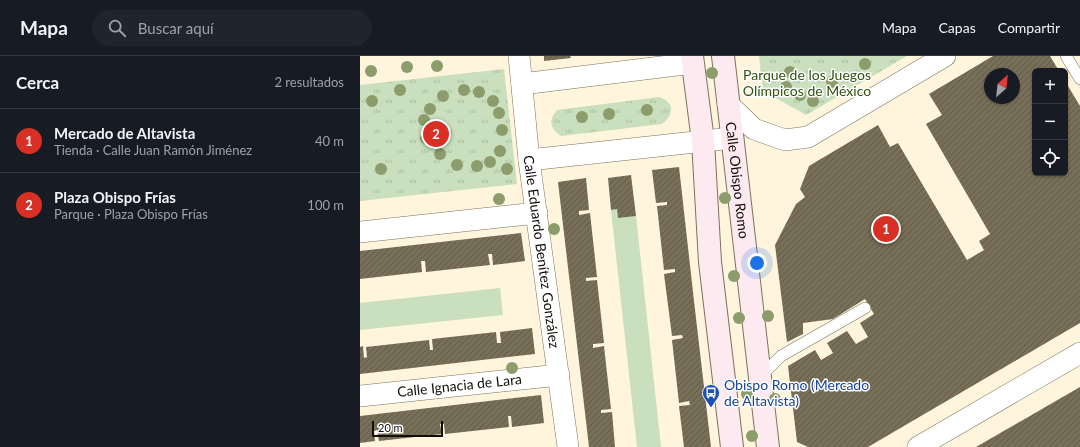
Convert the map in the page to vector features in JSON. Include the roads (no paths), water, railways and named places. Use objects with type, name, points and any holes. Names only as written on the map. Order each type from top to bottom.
[{"type":"street","name":"Calle Eduardo Benítez González","points":[[519,56],[529,160],[568,447]]},
{"type":"street","name":"Calle Obispo Romo","points":[[723,56],[768,447]]},
{"type":"street","points":[[728,104],[754,129],[785,140],[808,137],[945,56]]},
{"type":"street","points":[[522,84],[692,59]]},
{"type":"street","name":"Calle Obispo Romo","points":[[692,59],[703,141],[710,262],[732,447]]},
{"type":"street","points":[[529,160],[732,138]]},
{"type":"street","points":[[360,232],[537,213]]},
{"type":"street","points":[[918,447],[1080,353]]},
{"type":"street","name":"Calle Ignacia de Lara","points":[[360,396],[558,375]]},
{"type":"lane","points":[[1066,56],[1080,79]]},
{"type":"lane","points":[[761,376],[781,356],[865,308]]},
{"type":"place","name":"Plaza Obispo Frías","points":[[436,134]]},
{"type":"place","name":"Mercado de Altavista","points":[[886,229]]},
{"type":"place","name":"Obispo Romo (Mercado de Altavista)","points":[[711,408]]},
{"type":"park label","name":"Parque de los Juegos Olímpicos de México","points":[[807,84]]}]
